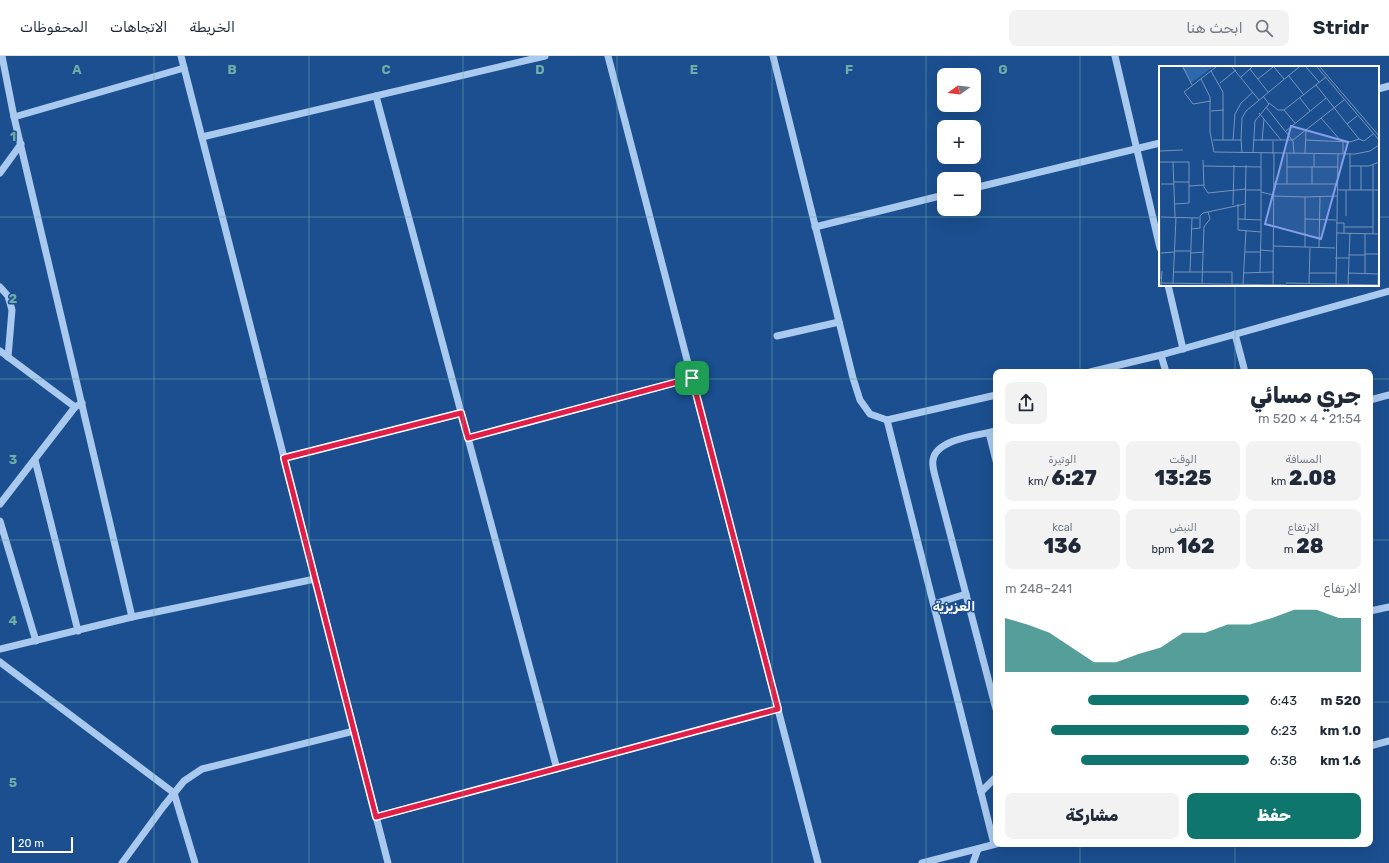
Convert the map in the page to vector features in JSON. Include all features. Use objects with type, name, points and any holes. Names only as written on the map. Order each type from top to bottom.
[{"type":"street","points":[[2,56],[14,116],[79,405],[132,617]]},
{"type":"street","points":[[181,56],[388,863]]},
{"type":"street","points":[[202,138],[545,56]]},
{"type":"street","points":[[608,56],[818,863]]},
{"type":"street","points":[[773,56],[853,378],[860,400],[870,414],[888,420],[993,395]]},
{"type":"street","points":[[1115,56],[1138,148],[1159,243]]},
{"type":"street","points":[[14,116],[184,68]]},
{"type":"street","points":[[1379,89],[1389,86]]},
{"type":"street","points":[[376,96],[557,768]]},
{"type":"street","points":[[981,186],[1159,143]]},
{"type":"street","points":[[0,173],[21,144]]},
{"type":"street","points":[[815,227],[937,197]]},
{"type":"street","points":[[1168,286],[1183,349]]},
{"type":"street","points":[[0,287],[8,296],[12,310],[8,357]]},
{"type":"street","points":[[1103,369],[1161,355],[1389,291]]},
{"type":"street","points":[[777,336],[839,322]]},
{"type":"street","points":[[1235,334],[1244,369]]},
{"type":"street","points":[[0,351],[79,405]]},
{"type":"street","points":[[1161,355],[1165,369]]},
{"type":"street","points":[[468,438],[692,378]]},
{"type":"street","points":[[1373,399],[1389,395]]},
{"type":"street","points":[[0,504],[79,405]]},
{"type":"street","points":[[284,458],[461,413]]},
{"type":"street","points":[[888,420],[993,837]]},
{"type":"street","points":[[993,432],[949,442],[938,450],[933,460],[934,476],[993,698]]},
{"type":"street","points":[[35,460],[78,631]]},
{"type":"street","points":[[0,521],[36,640]]},
{"type":"street","points":[[0,649],[132,617],[315,579]]},
{"type":"street","points":[[934,604],[966,594]]},
{"type":"street","points":[[1373,610],[1389,607]]},
{"type":"street","points":[[0,662],[174,793],[195,863]]},
{"type":"street","points":[[376,817],[778,709]]},
{"type":"street","points":[[122,863],[184,781],[202,770],[354,731]]},
{"type":"street","points":[[1373,745],[1389,741]]},
{"type":"street","points":[[981,792],[993,780]]},
{"type":"street","points":[[922,863],[993,845]]},
{"type":"street","points":[[973,863],[978,849]]},
{"type":"district","name":"العزيزية","points":[[954,606]]},
{"type":"route","points":[[692,378],[778,709],[376,817],[284,458],[461,413],[468,438],[692,378]]}]
